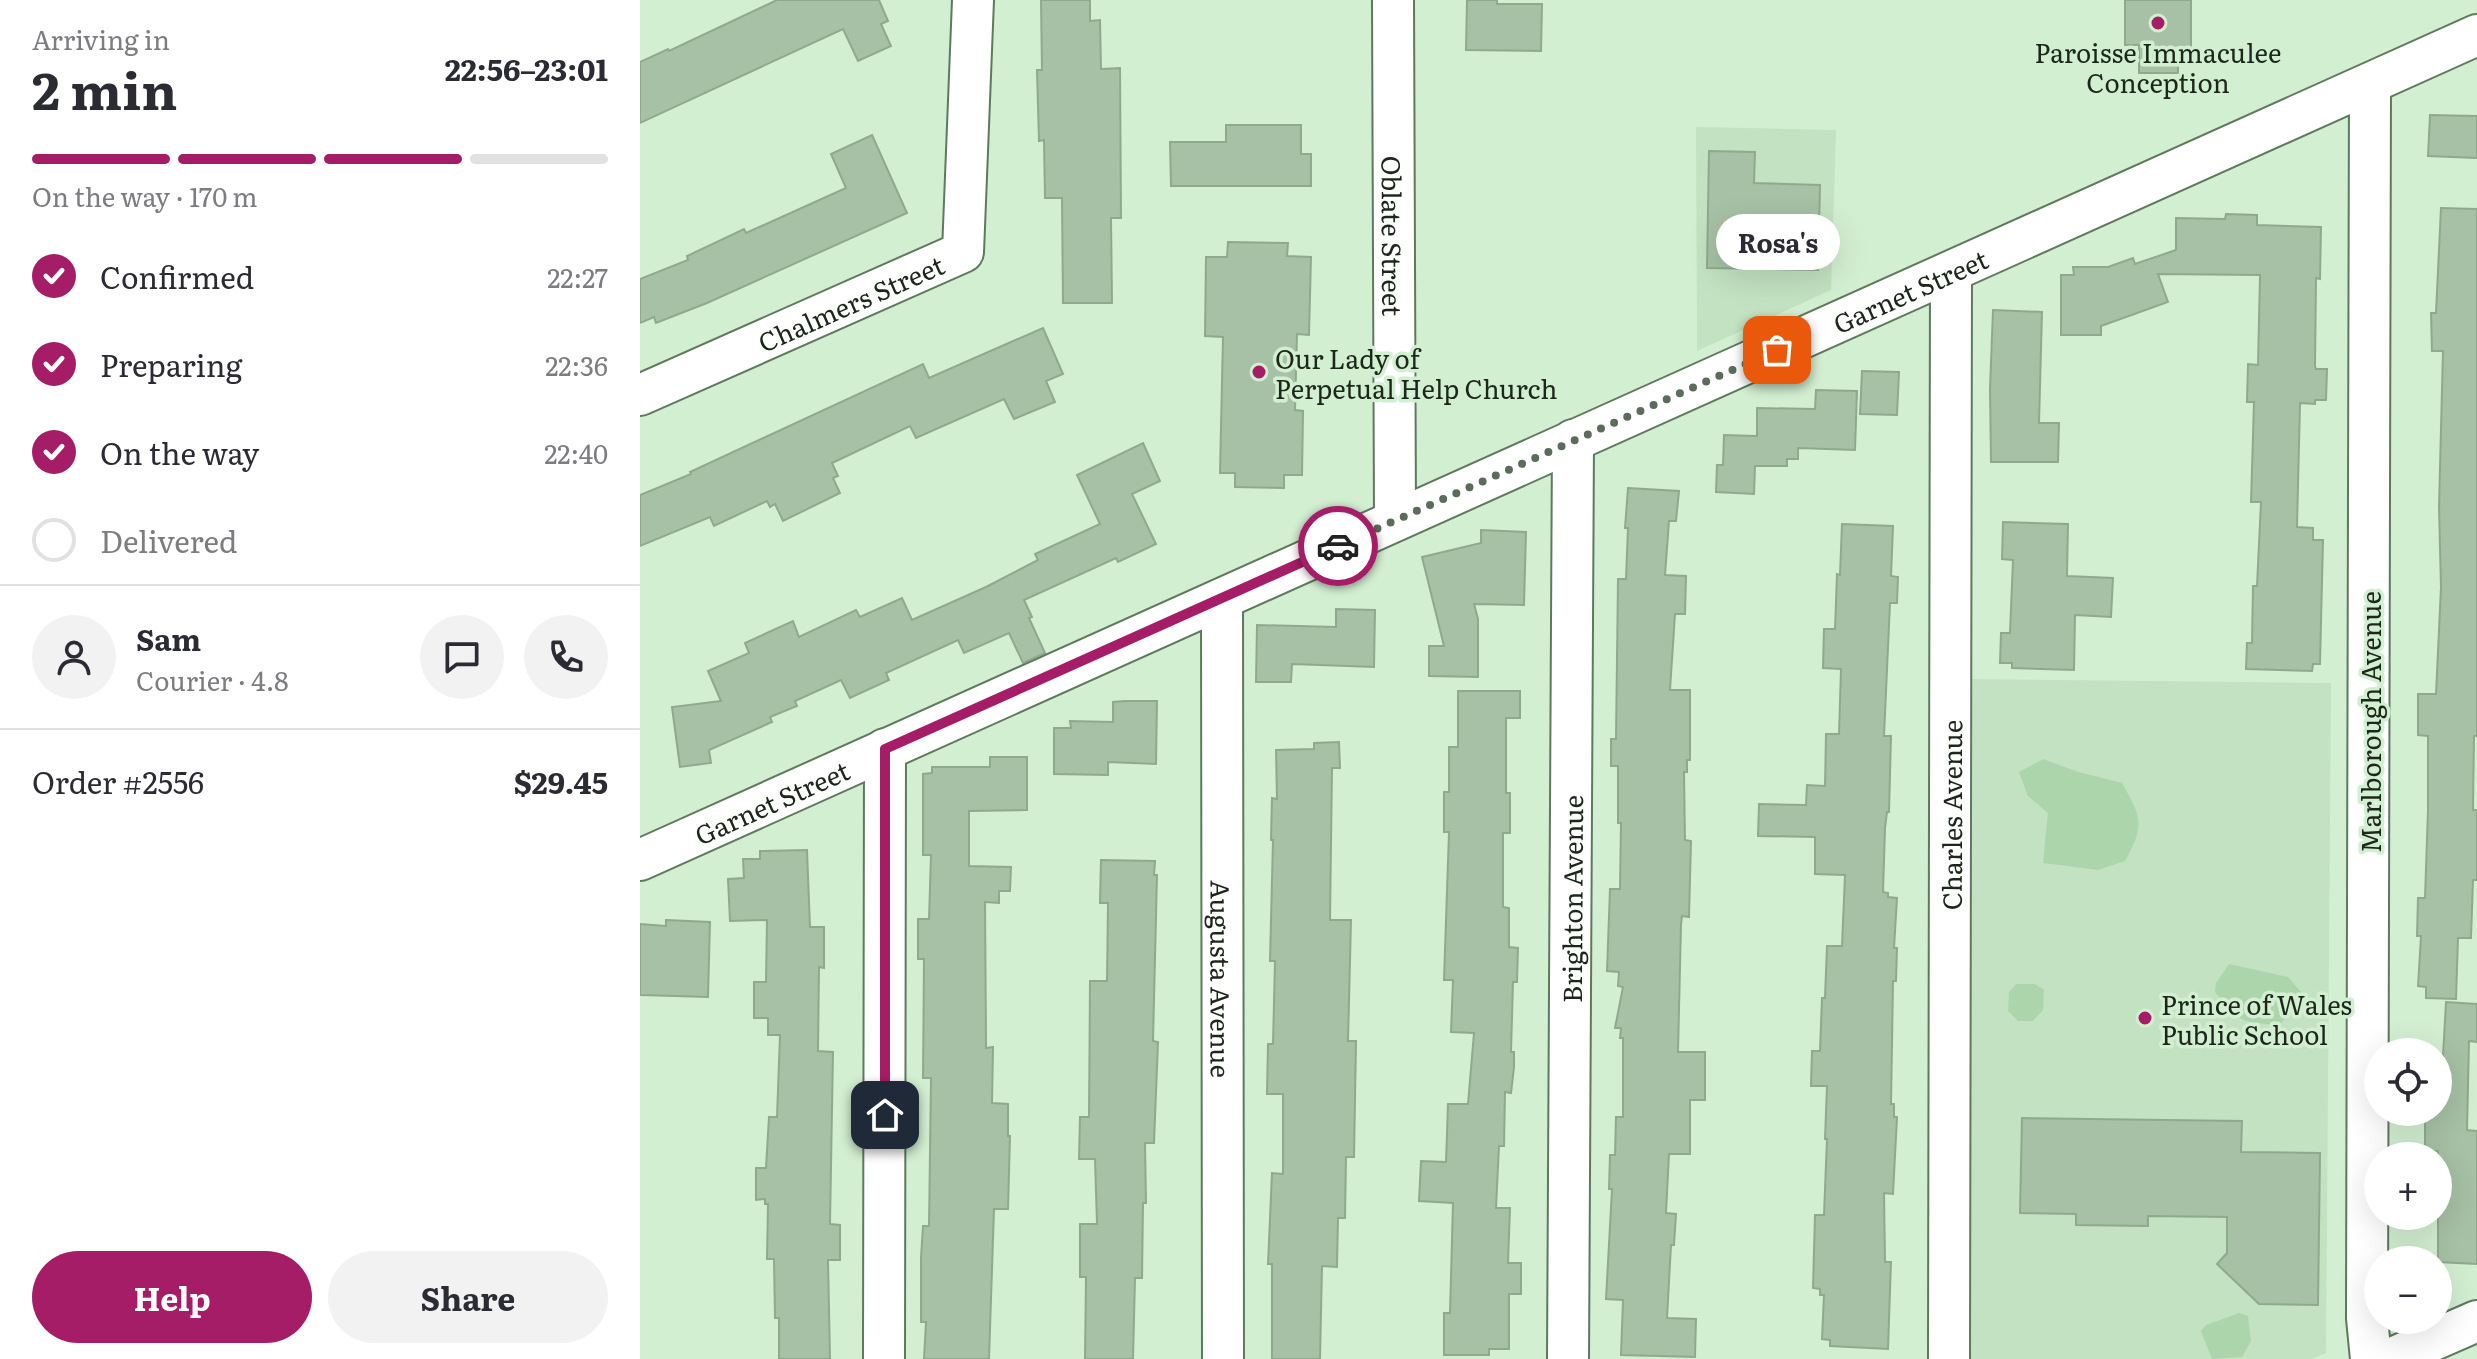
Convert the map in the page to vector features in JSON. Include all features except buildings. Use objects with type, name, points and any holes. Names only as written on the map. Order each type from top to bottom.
[{"type":"street","name":"Chalmers Street","points":[[640,395],[963,252],[973,0]]},
{"type":"street","name":"Oblate Street","points":[[1393,0],[1395,519]]},
{"type":"street","name":"Garnet Street","points":[[640,860],[2477,35]]},
{"type":"street","name":"Marlborough Avenue","points":[[2370,84],[2367,1318],[2371,1359]]},
{"type":"street","name":"Charles Avenue","points":[[1949,1359],[1951,272]]},
{"type":"street","name":"Brighton Avenue","points":[[1568,1359],[1573,440]]},
{"type":"street","name":"Augusta Avenue","points":[[1222,599],[1223,1359]]},
{"type":"street","points":[[884,1359],[885,749]]},
{"type":"street","points":[[2390,1359],[2477,1321]]},
{"type":"shaded area","points":[[1696,127],[1836,130],[1831,290],[1697,351]]},
{"type":"shaded area","name":"Prince of Wales Public School","points":[[1961,679],[2331,683],[2326,1353],[2312,1359],[1961,1359]]},
{"type":"shaded area","points":[[2043,759],[2122,783],[2134,805],[2138,822],[2136,839],[2125,861],[2098,870],[2043,863],[2048,813],[2028,796],[2019,772]]},
{"type":"shaded area","points":[[2229,964],[2288,977],[2303,994],[2280,1025],[2249,1022],[2237,1016],[2215,992],[2216,983]]},
{"type":"shaded area","points":[[2016,984],[2035,984],[2044,990],[2043,1010],[2033,1021],[2018,1021],[2008,1011],[2009,992]]},
{"type":"shaded area","points":[[2239,1313],[2248,1316],[2251,1341],[2242,1357],[2212,1359],[2201,1331],[2206,1325]]},
{"type":"way so far","points":[[1338,546],[1777,350]]},
{"type":"place","name":"Paroisse Immaculee Conception","points":[[2158,23]]},
{"type":"place","name":"Rosa's","points":[[1777,350]]},
{"type":"place","name":"Our Lady of Perpetual Help Church","points":[[1259,372]]},
{"type":"place","name":"Prince of Wales Public School","points":[[2145,1018]]},
{"type":"route","points":[[885,1115],[885,749],[1338,546]]}]
